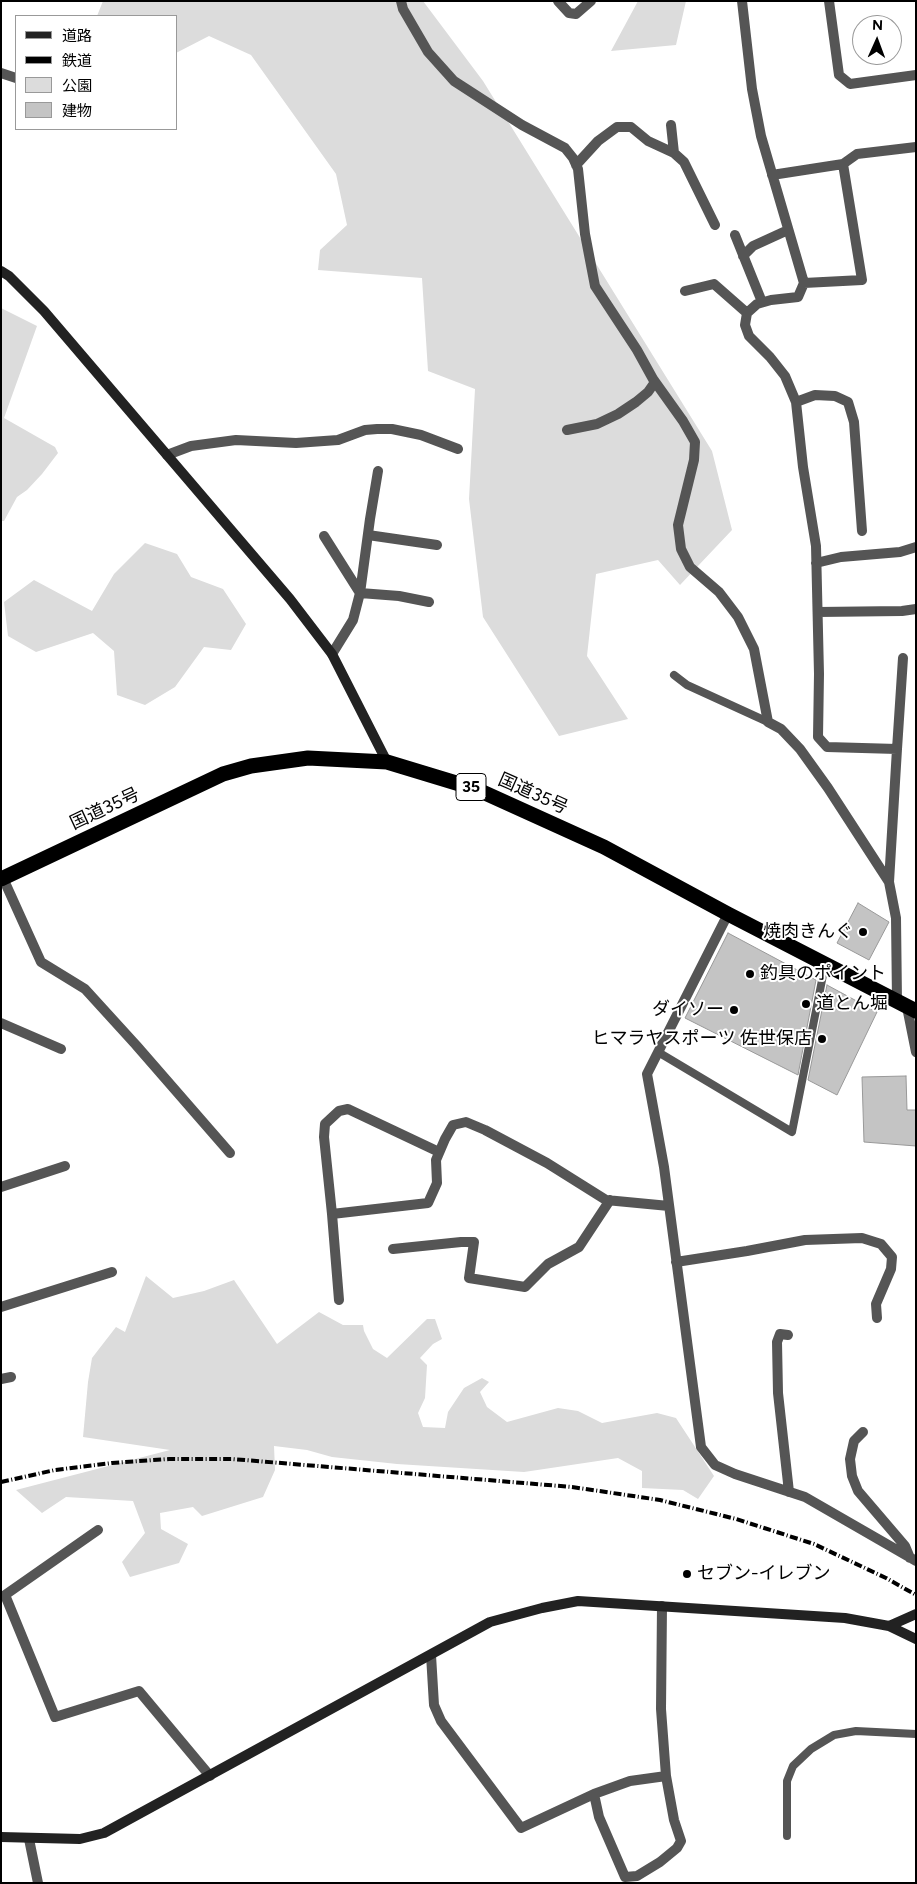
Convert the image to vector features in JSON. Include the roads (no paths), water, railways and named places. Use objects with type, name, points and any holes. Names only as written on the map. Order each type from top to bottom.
[{"type":"highway","name":"国道35号","points":[[2,878],[224,774],[251,766],[308,758],[387,762],[476,789],[604,847],[728,914],[907,1006]]},
{"type":"street","points":[[401,1],[403,9],[428,52],[454,81],[522,125],[566,148],[576,165],[585,234],[595,286],[695,442],[694,460],[678,525],[681,550],[690,567],[719,592],[738,617],[754,649],[768,722],[781,729],[800,749],[833,795],[890,882]]},
{"type":"street","points":[[558,1],[569,14],[576,14],[592,1]]},
{"type":"street","points":[[742,1],[752,89],[761,136],[804,283],[798,297],[771,300],[757,304],[747,313],[745,325],[749,336],[786,376],[796,402],[803,467],[816,546],[818,737],[827,746],[897,749]]},
{"type":"street","points":[[829,1],[839,75],[850,84],[916,75]]},
{"type":"street","points":[[1,73],[15,78]]},
{"type":"street","points":[[671,125],[674,153]]},
{"type":"street","points":[[576,165],[598,141],[617,127],[632,127],[648,141],[674,153],[684,162],[715,225]]},
{"type":"street","points":[[772,175],[843,164],[857,154],[916,147]]},
{"type":"street","points":[[804,283],[862,280],[843,164]]},
{"type":"street","points":[[743,256],[753,246],[788,230]]},
{"type":"street","points":[[735,235],[762,302]]},
{"type":"street","points":[[1,271],[9,276],[44,311],[244,544],[332,654],[387,762]]},
{"type":"street","points":[[685,291],[714,284],[747,313]]},
{"type":"street","points":[[567,430],[598,424],[618,414],[648,392],[655,382]]},
{"type":"street","points":[[796,402],[815,394],[835,396],[848,402],[854,422],[862,531]]},
{"type":"street","points":[[167,455],[191,446],[236,440],[296,443],[338,440],[365,430],[377,429],[392,429],[421,435],[458,450]]},
{"type":"street","points":[[332,654],[353,620],[360,593],[378,471]]},
{"type":"street","points":[[368,535],[437,545]]},
{"type":"street","points":[[324,536],[360,593]]},
{"type":"street","points":[[816,563],[841,557],[900,552],[916,547]]},
{"type":"street","points":[[360,593],[399,596],[429,602]]},
{"type":"street","points":[[818,612],[902,611],[916,609]]},
{"type":"street","points":[[903,658],[890,882],[907,1006],[916,1052]]},
{"type":"street","points":[[2,878],[41,962],[85,989],[230,1153]]},
{"type":"street","points":[[728,914],[647,1074],[669,1206],[701,1447],[715,1465],[735,1474],[805,1497],[913,1560]]},
{"type":"street","points":[[1,1023],[61,1049]]},
{"type":"street","points":[[339,1300],[324,1138],[325,1124],[339,1111],[348,1109],[440,1152]]},
{"type":"street","points":[[332,1214],[428,1202],[437,1183],[436,1160],[452,1125],[466,1122],[547,1163],[606,1200],[669,1206]]},
{"type":"street","points":[[1,1187],[65,1166]]},
{"type":"street","points":[[393,1249],[474,1242],[469,1278],[525,1287],[548,1264],[579,1247],[610,1200]]},
{"type":"street","points":[[676,1262],[747,1252],[805,1240],[862,1238],[881,1244],[892,1256],[891,1269],[876,1304],[877,1318]]},
{"type":"street","points":[[1,1307],[112,1272]]},
{"type":"street","points":[[788,1335],[780,1334],[777,1342],[778,1393],[789,1492]]},
{"type":"street","points":[[862,1432],[854,1441],[850,1459],[852,1476],[858,1491],[905,1546],[913,1560]]},
{"type":"street","points":[[98,1530],[5,1594],[55,1717],[138,1691],[210,1776]]},
{"type":"street","points":[[1,1838],[80,1839],[104,1833],[490,1622],[542,1608],[578,1601],[845,1618],[889,1626],[916,1639]]},
{"type":"street","points":[[594,1794],[599,1817],[625,1877],[637,1876],[660,1862],[677,1848],[681,1841],[674,1820],[666,1776],[661,1709],[662,1606]]},
{"type":"street","points":[[889,1626],[916,1614]]},
{"type":"street","points":[[431,1655],[434,1705],[441,1721],[521,1828],[594,1794],[630,1781],[666,1776]]},
{"type":"street","points":[[29,1839],[38,1883]]},
{"type":"lane","points":[[674,675],[688,685],[768,722]]},
{"type":"lane","points":[[658,1052],[792,1132],[825,964]]},
{"type":"lane","points":[[787,1836],[787,1782],[793,1766],[811,1749],[834,1735],[856,1731],[916,1734]]},
{"type":"railway","points":[[1,1482],[55,1470],[112,1463],[169,1459],[232,1459],[572,1487],[660,1500],[736,1519],[814,1544],[886,1578],[916,1595]]},
{"type":"place","name":"焼肉きんぐ","points":[[863,932]]},
{"type":"place","name":"釣具のポイント","points":[[750,974]]},
{"type":"place","name":"道とん堀","points":[[806,1004]]},
{"type":"place","name":"ダイソー","points":[[734,1010]]},
{"type":"place","name":"ヒマラヤスポーツ 佐世保店","points":[[822,1039]]},
{"type":"place","name":"セブン-イレブン","points":[[687,1574]]}]
